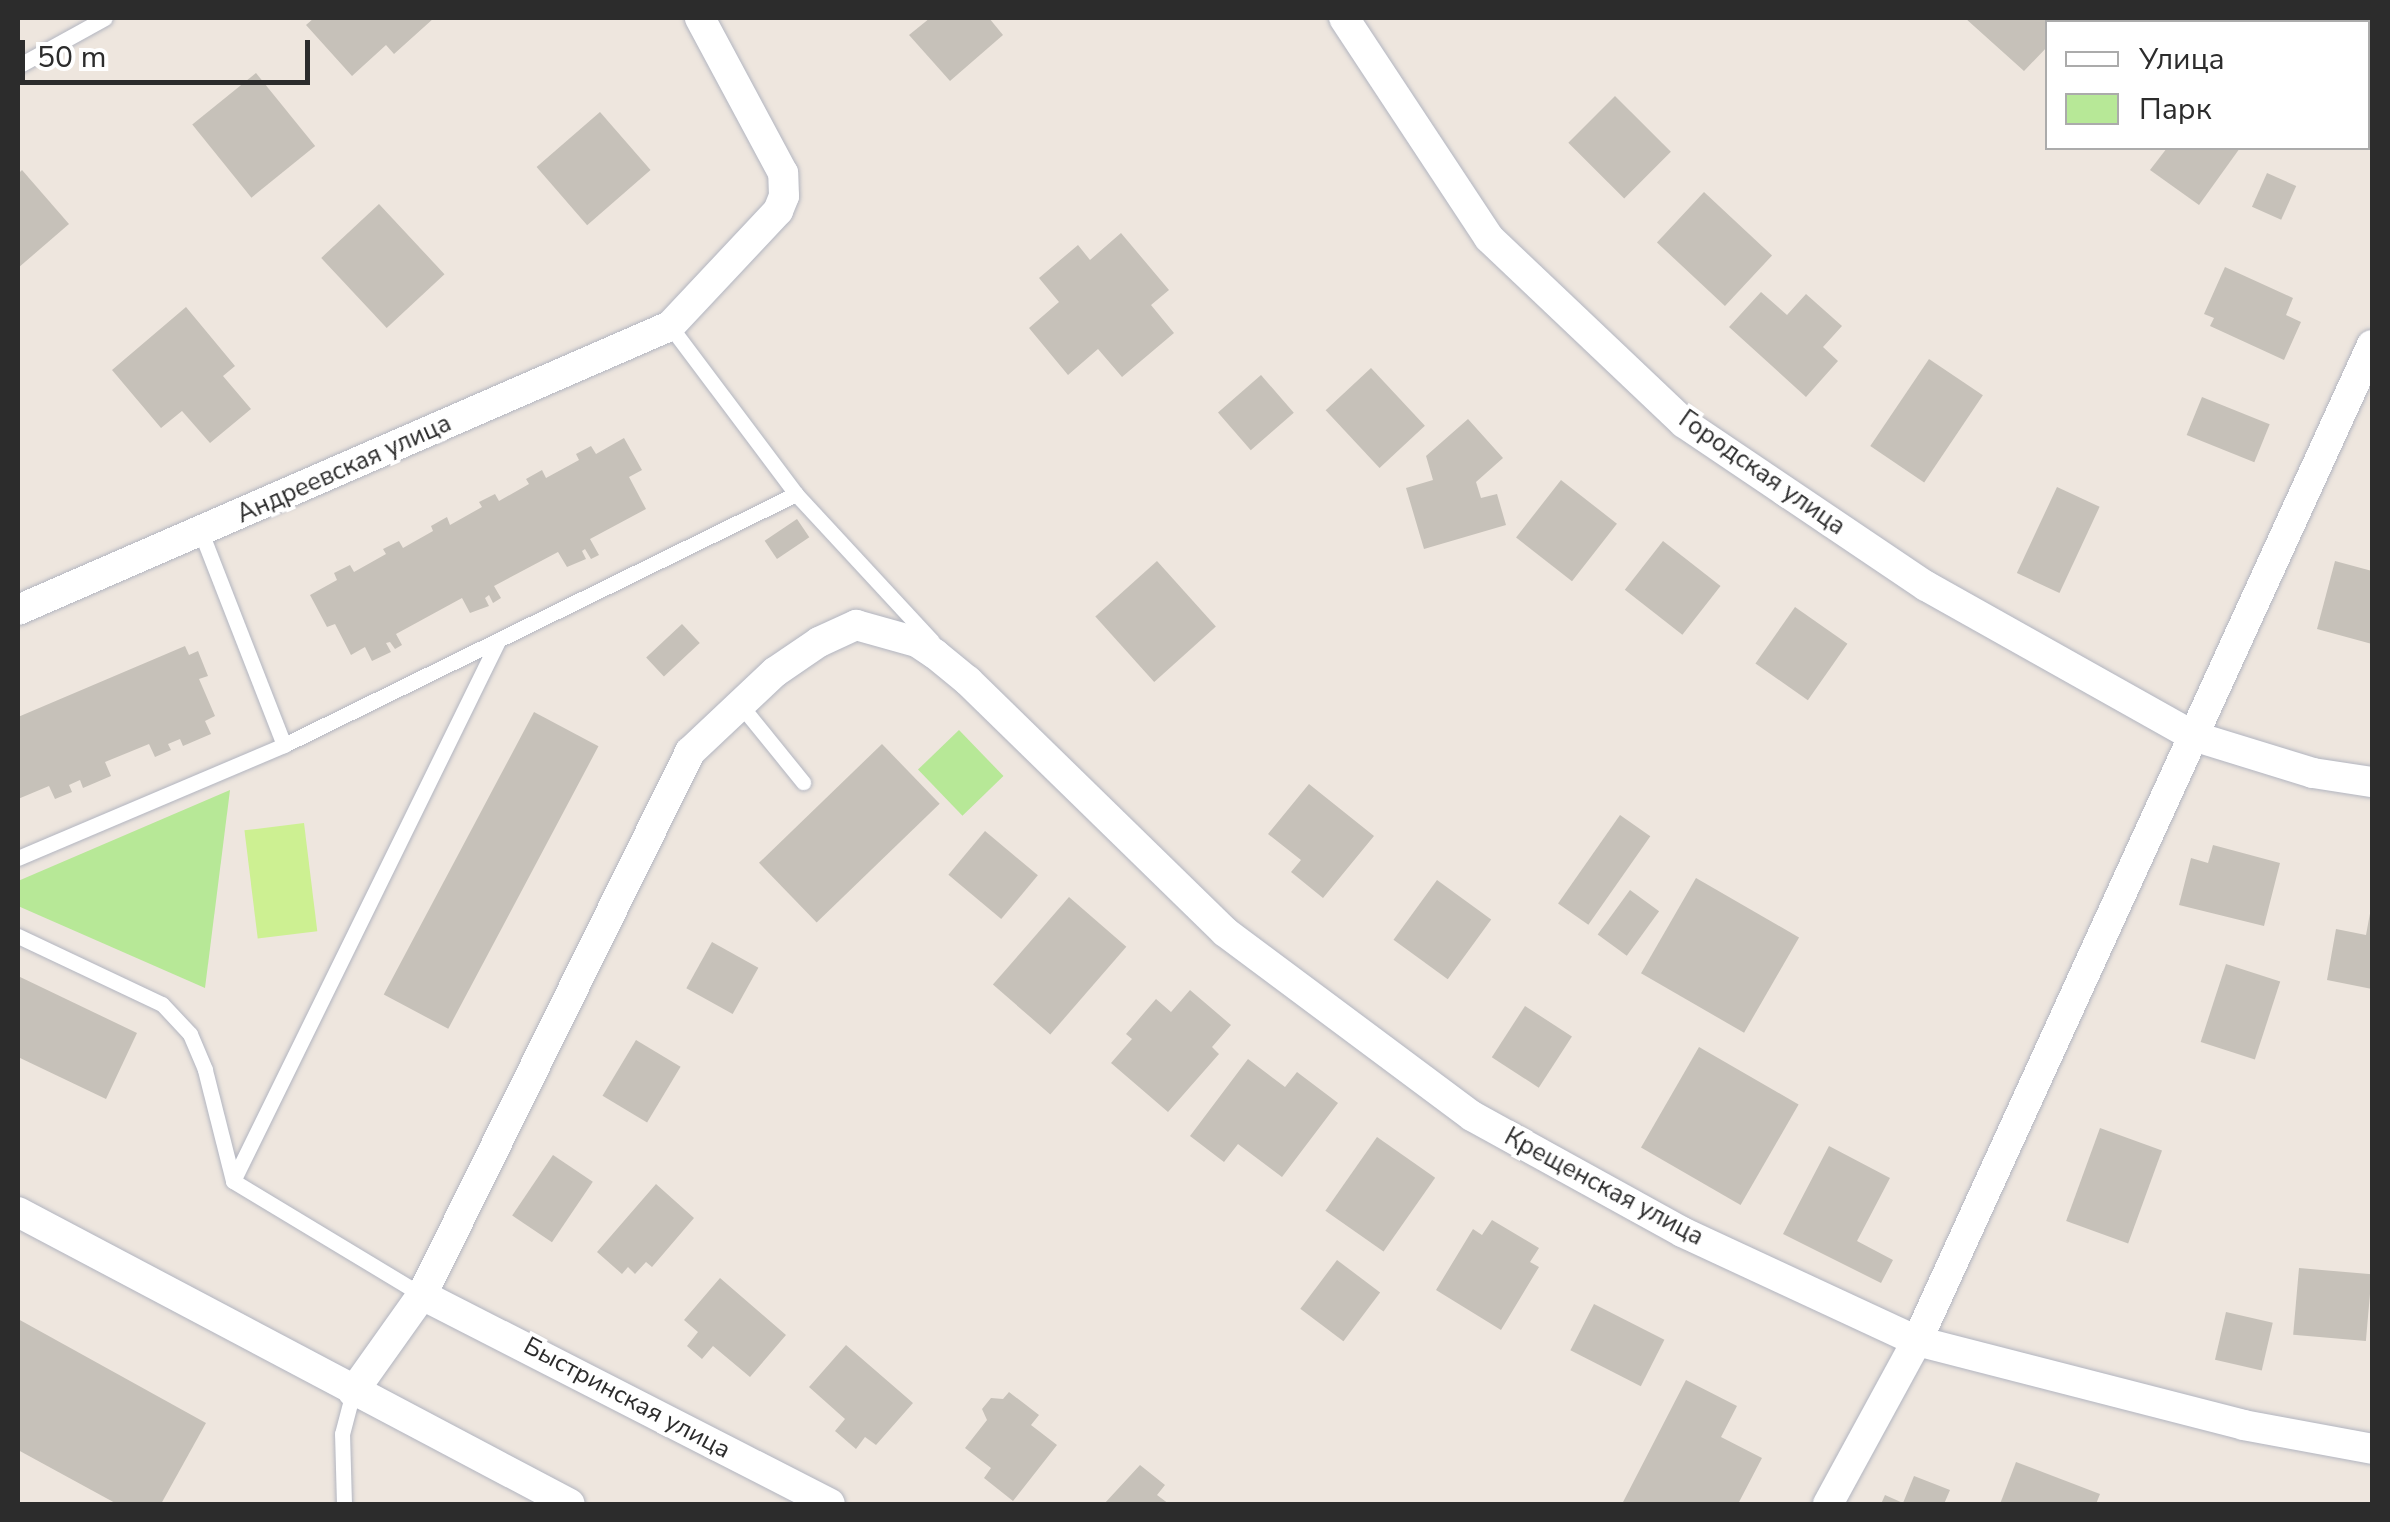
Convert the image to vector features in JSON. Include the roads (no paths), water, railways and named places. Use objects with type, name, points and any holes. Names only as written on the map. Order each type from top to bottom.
[{"type":"street","points":[[670,326],[778,211],[784,196],[783,173],[700,18]]},
{"type":"street","name":"Городская улица","points":[[1344,18],[1489,238],[1684,423],[1926,586],[2193,736],[2313,773],[2372,782]]},
{"type":"street","name":"Андреевская улица","points":[[18,610],[670,326]]},
{"type":"street","points":[[1828,1504],[1917,1341],[2372,345]]},
{"type":"street","name":"Крещенская улица","points":[[353,1392],[422,1295],[690,752],[738,703],[819,642],[856,626],[918,642],[968,681],[1225,932],[1472,1116],[1682,1232],[1917,1341],[2242,1426],[2372,1449]]},
{"type":"street","points":[[18,1212],[570,1504]]},
{"type":"street","name":"Быстринская улица","points":[[422,1295],[830,1504]]},
{"type":"lane","points":[[18,66],[106,18]]},
{"type":"lane","points":[[670,326],[796,494],[968,681]]},
{"type":"lane","points":[[18,858],[284,745],[796,494]]},
{"type":"lane","points":[[201,532],[284,745]]},
{"type":"lane","points":[[233,1181],[496,644]]},
{"type":"lane","points":[[738,703],[803,782]]},
{"type":"lane","points":[[18,936],[162,1004],[190,1034],[204,1070],[233,1181],[422,1295]]},
{"type":"lane","points":[[344,1504],[342,1434],[353,1392]]}]
